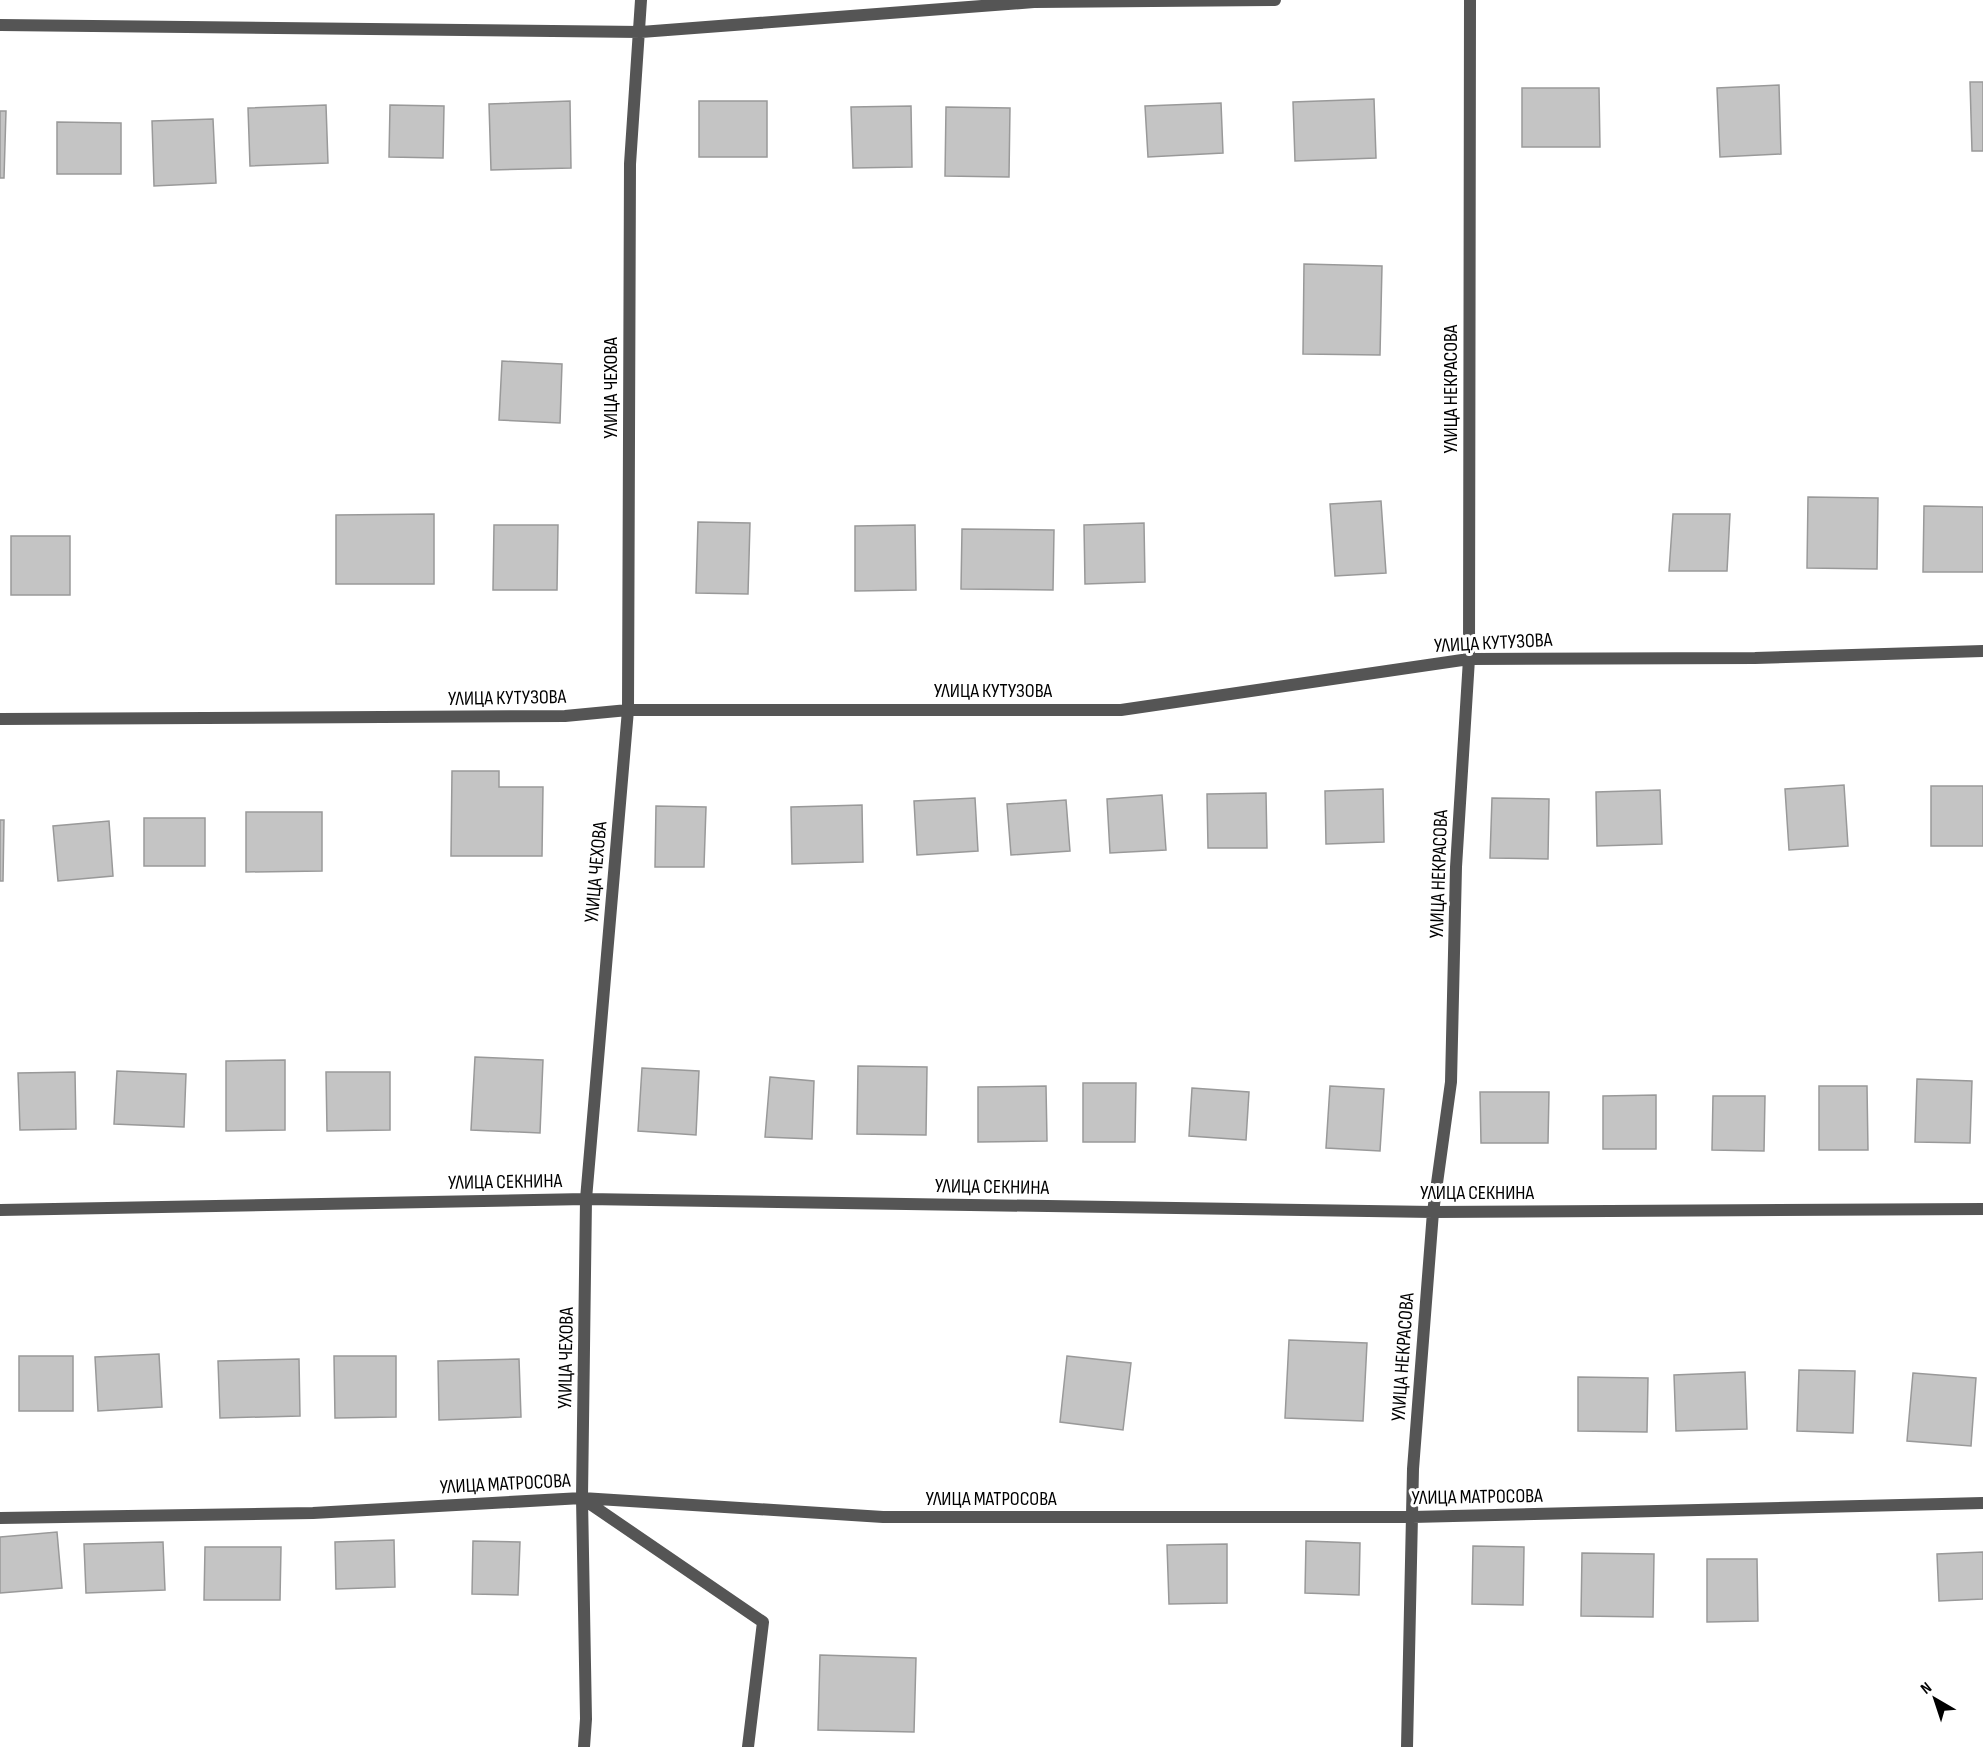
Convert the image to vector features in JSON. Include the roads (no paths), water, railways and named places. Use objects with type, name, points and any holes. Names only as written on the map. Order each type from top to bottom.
[{"type":"street","name":"УЛИЦА ЧЕХОВА","points":[[584,1747],[586,1719],[582,1498],[586,1199],[628,710],[630,164],[641,32],[641,0]]},
{"type":"street","points":[[0,25],[641,32],[1034,2],[1275,0]]},
{"type":"street","name":"УЛИЦА НЕКРАСОВА","points":[[1407,1747],[1412,1517],[1433,1212],[1451,1082],[1456,867],[1469,659],[1470,0]]},
{"type":"street","name":"УЛИЦА КУТУЗОВА","points":[[0,719],[565,716],[628,710],[1121,710],[1469,659],[1755,658],[1983,651]]},
{"type":"street","name":"УЛИЦА СЕКНИНА","points":[[0,1210],[586,1199],[1433,1212],[1983,1209]]},
{"type":"street","points":[[582,1498],[763,1622],[748,1747]]},
{"type":"street","name":"УЛИЦА МАТРОСОВА","points":[[0,1518],[313,1513],[582,1498],[883,1517],[1412,1517],[1983,1503]]}]
